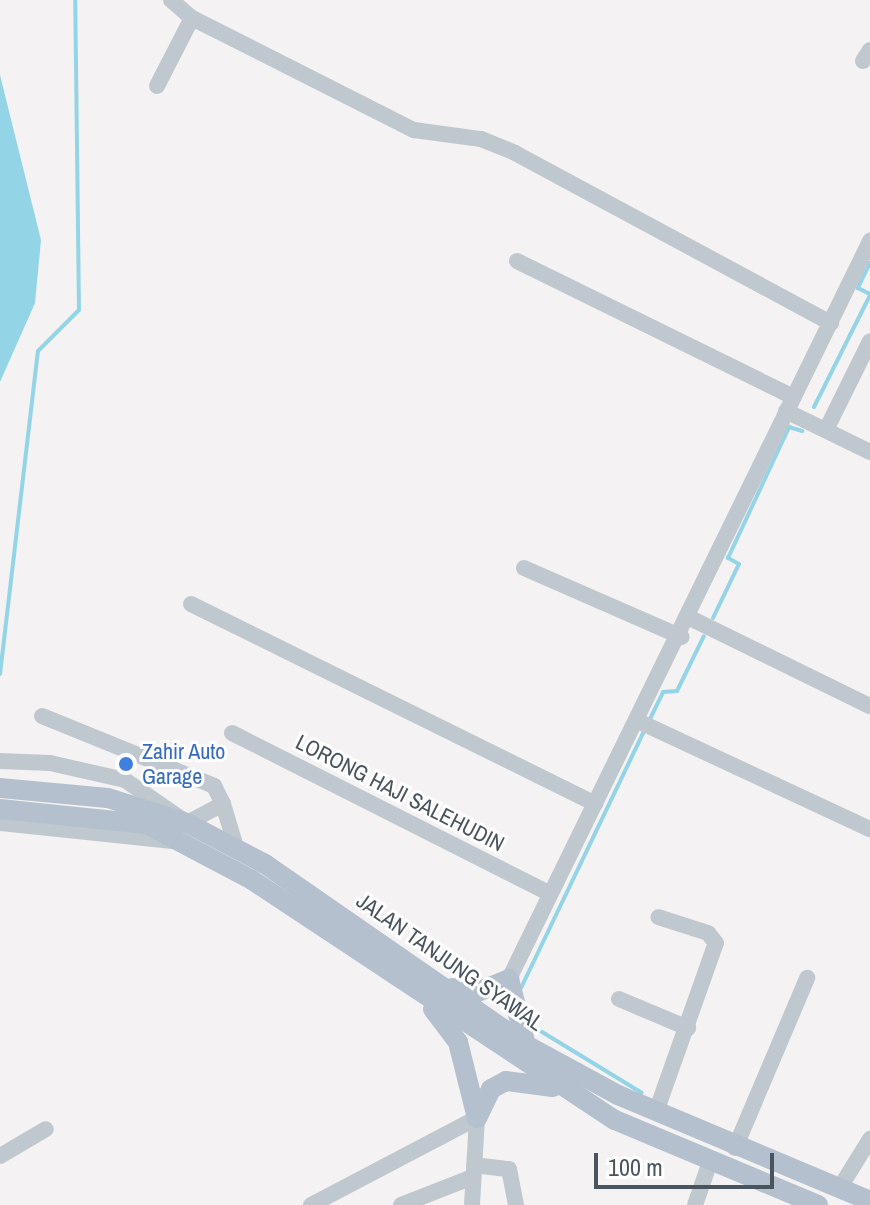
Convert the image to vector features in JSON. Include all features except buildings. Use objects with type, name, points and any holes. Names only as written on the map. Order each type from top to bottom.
[{"type":"main road","name":"JALAN TANJUNG SYAWAL","points":[[0,788],[106,807],[236,847],[444,986],[526,1045],[656,1112],[735,1148],[870,1201]]},
{"type":"main road","name":"JALAN TANJUNG SYAWAL","points":[[0,809],[106,807]]},
{"type":"main road","name":"JALAN TANJUNG SYAWAL","points":[[188,834],[425,997],[569,1091],[780,1198],[818,1205]]},
{"type":"main road","points":[[444,986],[475,993],[509,979],[526,1045]]},
{"type":"main road","points":[[425,997],[458,1042],[477,1118]]},
{"type":"main road","points":[[477,1118],[491,1089],[506,1081],[569,1091]]},
{"type":"street","points":[[171,0],[192,18],[414,130],[481,139],[515,153],[831,323]]},
{"type":"street","points":[[157,86],[192,18]]},
{"type":"street","points":[[509,979],[549,893],[682,637],[870,241]]},
{"type":"street","points":[[517,261],[790,404],[826,430],[869,447]]},
{"type":"street","points":[[826,430],[870,341]]},
{"type":"street","points":[[524,568],[682,637]]},
{"type":"street","points":[[191,604],[595,804]]},
{"type":"street","points":[[690,618],[870,706]]},
{"type":"street","points":[[42,716],[214,786],[236,847]]},
{"type":"street","points":[[638,721],[870,829]]},
{"type":"street","name":"LORONG HAJI SALEHUDIN","points":[[232,733],[549,893]]},
{"type":"street","points":[[0,761],[50,763],[125,780],[188,834]]},
{"type":"street","points":[[0,823],[188,834],[223,804]]},
{"type":"street","points":[[656,1112],[716,943],[708,933],[658,917]]},
{"type":"street","points":[[735,1148],[807,978]]},
{"type":"street","points":[[619,999],[688,1028]]},
{"type":"street","points":[[472,1205],[477,1118]]},
{"type":"street","points":[[311,1205],[477,1118]]},
{"type":"street","points":[[0,1156],[46,1129]]},
{"type":"street","points":[[839,1189],[870,1139]]},
{"type":"street","points":[[695,1205],[710,1162]]},
{"type":"street","points":[[401,1205],[474,1171],[509,1169],[516,1205]]},
{"type":"water","points":[[0,75],[41,240],[35,303],[0,382]]},
{"type":"waterway","points":[[0,674],[38,351],[79,310],[75,0]]},
{"type":"waterway","points":[[870,263],[858,288],[870,294]]},
{"type":"waterway","points":[[814,407],[870,295]]},
{"type":"waterway","points":[[713,618],[739,564],[728,558],[789,427],[802,431]]},
{"type":"waterway","points":[[650,719],[663,692],[677,691],[704,636]]},
{"type":"waterway","points":[[521,988],[644,731]]},
{"type":"waterway","points":[[529,1024],[642,1093]]},
{"type":"place","name":"Zahir Auto Garage","points":[[126,764]]}]
